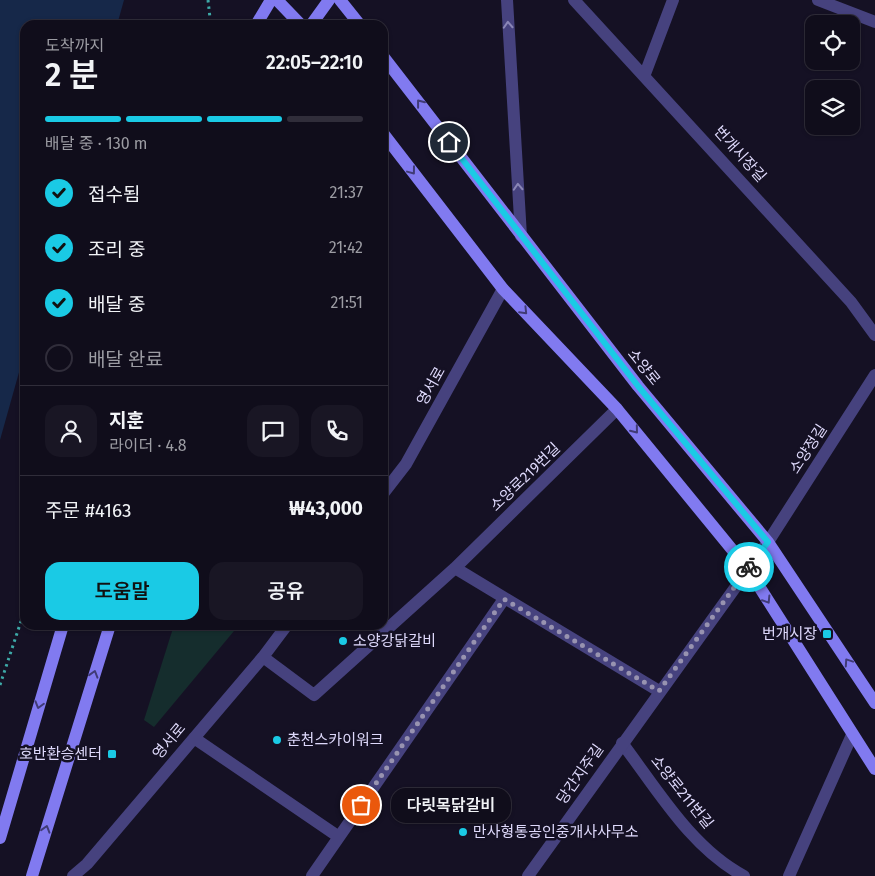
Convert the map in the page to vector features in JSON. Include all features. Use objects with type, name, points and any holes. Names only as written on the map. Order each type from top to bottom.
[{"type":"street","points":[[259,20],[271,0]]},
{"type":"street","points":[[277,0],[296,20]]},
{"type":"street","points":[[315,20],[329,0]]},
{"type":"street","points":[[340,0],[356,20]]},
{"type":"street","points":[[507,0],[521,236]]},
{"type":"street","name":"번개시장길","points":[[574,0],[645,74],[851,302],[875,335]]},
{"type":"street","points":[[645,74],[673,0]]},
{"type":"street","points":[[818,0],[875,22]]},
{"type":"street","name":"소양로","points":[[388,63],[638,386],[768,542],[875,703]]},
{"type":"street","points":[[388,140],[503,289],[618,409],[748,569],[875,769]]},
{"type":"street","name":"영서로","points":[[388,488],[406,464],[503,289]]},
{"type":"street","name":"소양정길","points":[[768,542],[875,374]]},
{"type":"street","name":"소양로219번길","points":[[388,628],[455,568],[618,409]]},
{"type":"street","name":"당간지주길","points":[[528,876],[659,691],[768,542]]},
{"type":"street","points":[[455,568],[659,691]]},
{"type":"street","points":[[312,876],[504,599]]},
{"type":"street","points":[[0,838],[62,630]]},
{"type":"street","points":[[32,876],[108,630]]},
{"type":"street","name":"영서로","points":[[73,876],[86,864],[194,738],[263,657],[283,630]]},
{"type":"street","name":"소양로219번길","points":[[263,657],[314,695],[386,630]]},
{"type":"street","points":[[789,876],[852,735]]},
{"type":"street","points":[[194,738],[339,837]]},
{"type":"street","name":"소양로211번길","points":[[622,743],[692,834],[730,869],[744,876]]},
{"type":"path","points":[[208,0],[209,20]]},
{"type":"path","points":[[0,685],[20,623]]},
{"type":"green space","points":[[172,630],[235,630],[154,727],[144,720]]},
{"type":"water","points":[[0,0],[124,0],[118,20],[20,20],[20,369],[0,440]]},
{"type":"way so far","points":[[361,805],[504,599],[659,691],[749,567]]},
{"type":"place","name":"번개시장","points":[[827,634]]},
{"type":"place","name":"소양강닭갈비","points":[[343,641]]},
{"type":"place","name":"춘천스카이워크","points":[[277,740]]},
{"type":"place","name":"호반환승센터","points":[[112,754]]},
{"type":"place","name":"다릿목닭갈비","points":[[361,805]]},
{"type":"place","name":"만사형통공인중개사사무소","points":[[463,832]]},
{"type":"route","points":[[449,142],[638,386],[768,542],[749,567]]}]
